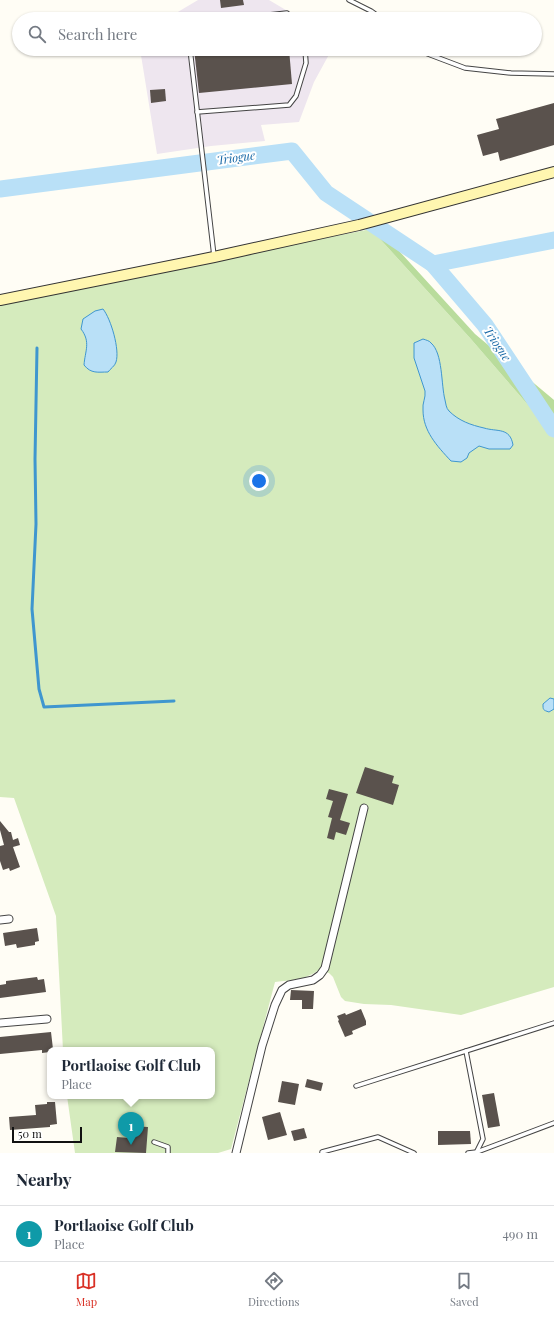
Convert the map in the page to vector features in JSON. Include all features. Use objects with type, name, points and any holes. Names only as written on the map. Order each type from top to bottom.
[{"type":"main road","points":[[0,300],[359,226],[554,172]]},
{"type":"street","points":[[236,1153],[262,1046],[275,1004],[282,990],[289,985],[313,980],[320,975],[325,968],[364,808]]},
{"type":"street","points":[[0,920],[9,919]]},
{"type":"street","points":[[0,1023],[47,1019]]},
{"type":"lane","points":[[349,0],[372,12]]},
{"type":"lane","points":[[191,56],[214,257]]},
{"type":"lane","points":[[197,112],[289,105],[296,96],[306,63],[306,56]]},
{"type":"lane","points":[[433,56],[464,68],[554,74]]},
{"type":"lane","points":[[356,1086],[554,1023]]},
{"type":"lane","points":[[466,1051],[483,1139],[477,1152]]},
{"type":"lane","points":[[468,1153],[477,1152],[554,1123]]},
{"type":"lane","points":[[322,1153],[378,1137],[414,1153]]},
{"type":"lane","points":[[154,1142],[168,1147],[168,1153]]},
{"type":"shaded area","points":[[198,0],[269,0],[289,12],[178,12]]},
{"type":"shaded area","points":[[141,56],[328,56],[314,82],[299,122],[261,125],[265,141],[211,146],[157,154]]},
{"type":"green space","points":[[371,229],[470,338],[554,435],[554,987],[461,1015],[391,1005],[364,1004],[345,1001],[341,997],[333,977],[329,973],[319,970],[303,978],[275,982],[231,1149],[218,1153],[75,1153],[67,1099],[215,1099],[215,1047],[63,1047],[56,916],[14,798],[0,797],[0,303]]},
{"type":"green space","points":[[371,229],[379,229],[475,334],[554,400],[554,435],[470,338]]},
{"type":"water","points":[[103,309],[109,320],[114,335],[117,357],[114,366],[108,372],[95,372],[89,370],[84,365],[87,342],[81,329],[83,319],[95,311]]},
{"type":"water","points":[[423,339],[430,342],[438,354],[446,406],[448,410],[461,420],[470,424],[506,433],[509,435],[513,445],[510,449],[489,449],[479,446],[469,453],[467,458],[461,462],[451,461],[436,444],[425,425],[423,407],[425,391],[414,358],[414,343]]},
{"type":"water","points":[[550,698],[554,699],[554,709],[549,712],[544,710],[543,704]]},
{"type":"building","points":[[220,0],[243,0],[244,5],[221,8]]},
{"type":"building","points":[[195,56],[290,56],[292,84],[199,93]]},
{"type":"building","points":[[165,89],[166,101],[151,103],[150,90]]},
{"type":"building","points":[[554,103],[554,145],[500,161],[498,152],[483,156],[477,135],[499,129],[496,119]]},
{"type":"building","points":[[365,767],[394,776],[392,783],[399,785],[393,805],[356,793]]},
{"type":"building","points":[[329,789],[348,794],[340,820],[350,823],[346,835],[336,832],[334,840],[327,838],[332,818],[328,817],[333,801],[326,799]]},
{"type":"building","points":[[0,821],[9,832],[11,832],[13,840],[18,838],[20,845],[13,847],[20,867],[10,871],[9,868],[3,870],[0,861],[0,846],[4,845],[0,830]]},
{"type":"building","points":[[37,928],[39,941],[35,942],[35,945],[17,948],[16,944],[5,946],[3,933]]},
{"type":"building","points":[[37,977],[38,980],[44,979],[46,992],[0,998],[0,985],[6,984],[6,981]]},
{"type":"building","points":[[291,990],[314,991],[313,1009],[302,1009],[302,1000],[290,1000]]},
{"type":"building","points":[[361,1009],[366,1025],[352,1031],[353,1034],[345,1037],[337,1016],[345,1013],[346,1015]]},
{"type":"building","points":[[51,1032],[53,1047],[47,1047],[47,1052],[42,1053],[42,1050],[0,1054],[0,1037]]},
{"type":"building","points":[[307,1079],[323,1083],[321,1091],[305,1087]]},
{"type":"building","points":[[282,1081],[299,1084],[295,1105],[278,1102]]},
{"type":"building","points":[[494,1093],[500,1126],[488,1128],[482,1095]]},
{"type":"building","points":[[47,1102],[55,1102],[57,1124],[50,1125],[50,1127],[10,1130],[9,1117],[36,1115],[35,1105],[47,1104]]},
{"type":"building","points":[[280,1112],[287,1135],[268,1140],[262,1117]]},
{"type":"building","points":[[130,1126],[148,1127],[146,1153],[115,1152],[117,1137],[129,1138]]},
{"type":"building","points":[[304,1128],[307,1138],[294,1141],[291,1131]]},
{"type":"building","points":[[438,1131],[470,1131],[471,1144],[438,1145]]},
{"type":"waterway","name":"Triogue","points":[[0,189],[292,151],[326,193],[433,264],[485,325],[554,429]]},
{"type":"waterway","name":"Triogue","points":[[433,264],[554,240]]},
{"type":"waterway","points":[[37,348],[35,459],[36,524],[32,609],[39,689],[44,707],[174,701]]},
{"type":"place","name":"Portlaoise Golf Club","points":[[131,1145]]}]
